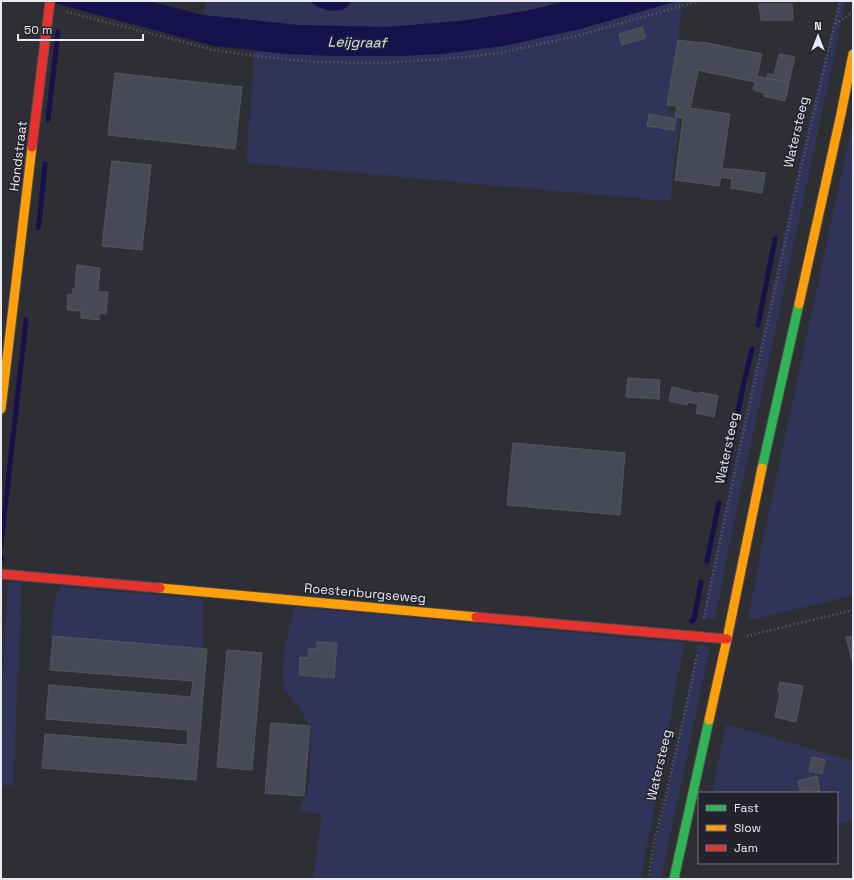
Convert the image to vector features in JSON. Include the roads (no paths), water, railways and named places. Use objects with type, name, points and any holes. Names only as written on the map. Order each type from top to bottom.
[{"type":"street","name":"Hondstraat","points":[[1,409],[50,4]]},
{"type":"street","points":[[674,879],[853,54]]},
{"type":"street","name":"Roestenburgseweg","points":[[1,574],[727,639]]},
{"type":"water","name":"Leijgraaf","points":[[46,1],[149,1],[203,15],[298,25],[386,27],[460,21],[526,11],[567,1],[677,1],[580,29],[503,46],[441,54],[401,56],[334,56],[287,54],[214,46]]},
{"type":"water","points":[[310,1],[351,1],[346,8],[334,11],[320,8]]},
{"type":"waterway","points":[[48,119],[58,32]]},
{"type":"waterway","points":[[38,228],[45,164]]},
{"type":"waterway","points":[[758,325],[775,239]]},
{"type":"waterway","points":[[1,545],[26,320]]},
{"type":"waterway","points":[[724,482],[752,349]]},
{"type":"waterway","points":[[707,561],[719,503]]},
{"type":"waterway","points":[[692,621],[694,619],[701,582]]}]
